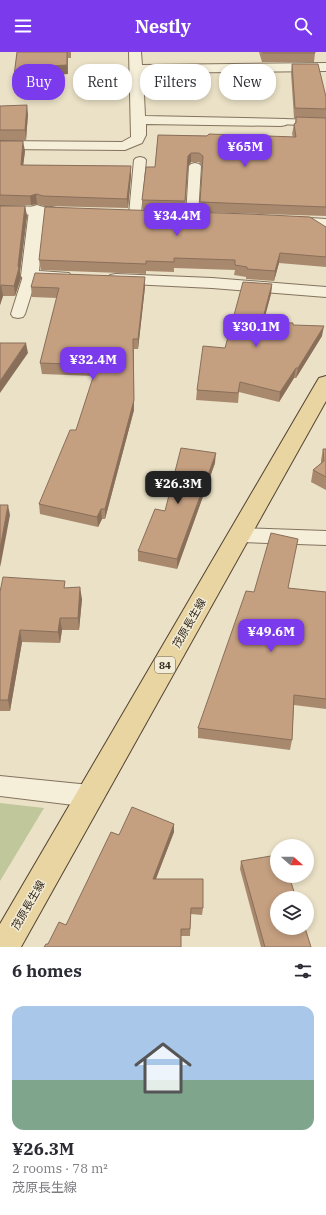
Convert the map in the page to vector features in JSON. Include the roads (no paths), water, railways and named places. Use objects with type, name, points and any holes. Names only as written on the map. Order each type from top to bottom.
[{"type":"main road","name":"茂原長生線","points":[[4,947],[326,383]]},
{"type":"street","points":[[0,145],[125,146],[137,140],[139,136],[135,52]]},
{"type":"street","points":[[136,69],[326,67]]},
{"type":"street","points":[[138,120],[281,122]]},
{"type":"street","points":[[37,210],[30,276],[78,278]]},
{"type":"street","points":[[101,279],[212,283],[326,292]]},
{"type":"lane","points":[[281,122],[326,123]]},
{"type":"lane","points":[[135,214],[140,160]]},
{"type":"lane","points":[[178,215],[196,216],[195,166]]},
{"type":"lane","points":[[0,210],[67,211]]},
{"type":"lane","points":[[120,213],[149,214]]},
{"type":"lane","points":[[279,220],[326,222]]},
{"type":"lane","points":[[18,314],[30,276]]},
{"type":"lane","points":[[239,535],[326,538]]},
{"type":"lane","points":[[0,786],[90,796]]}]
